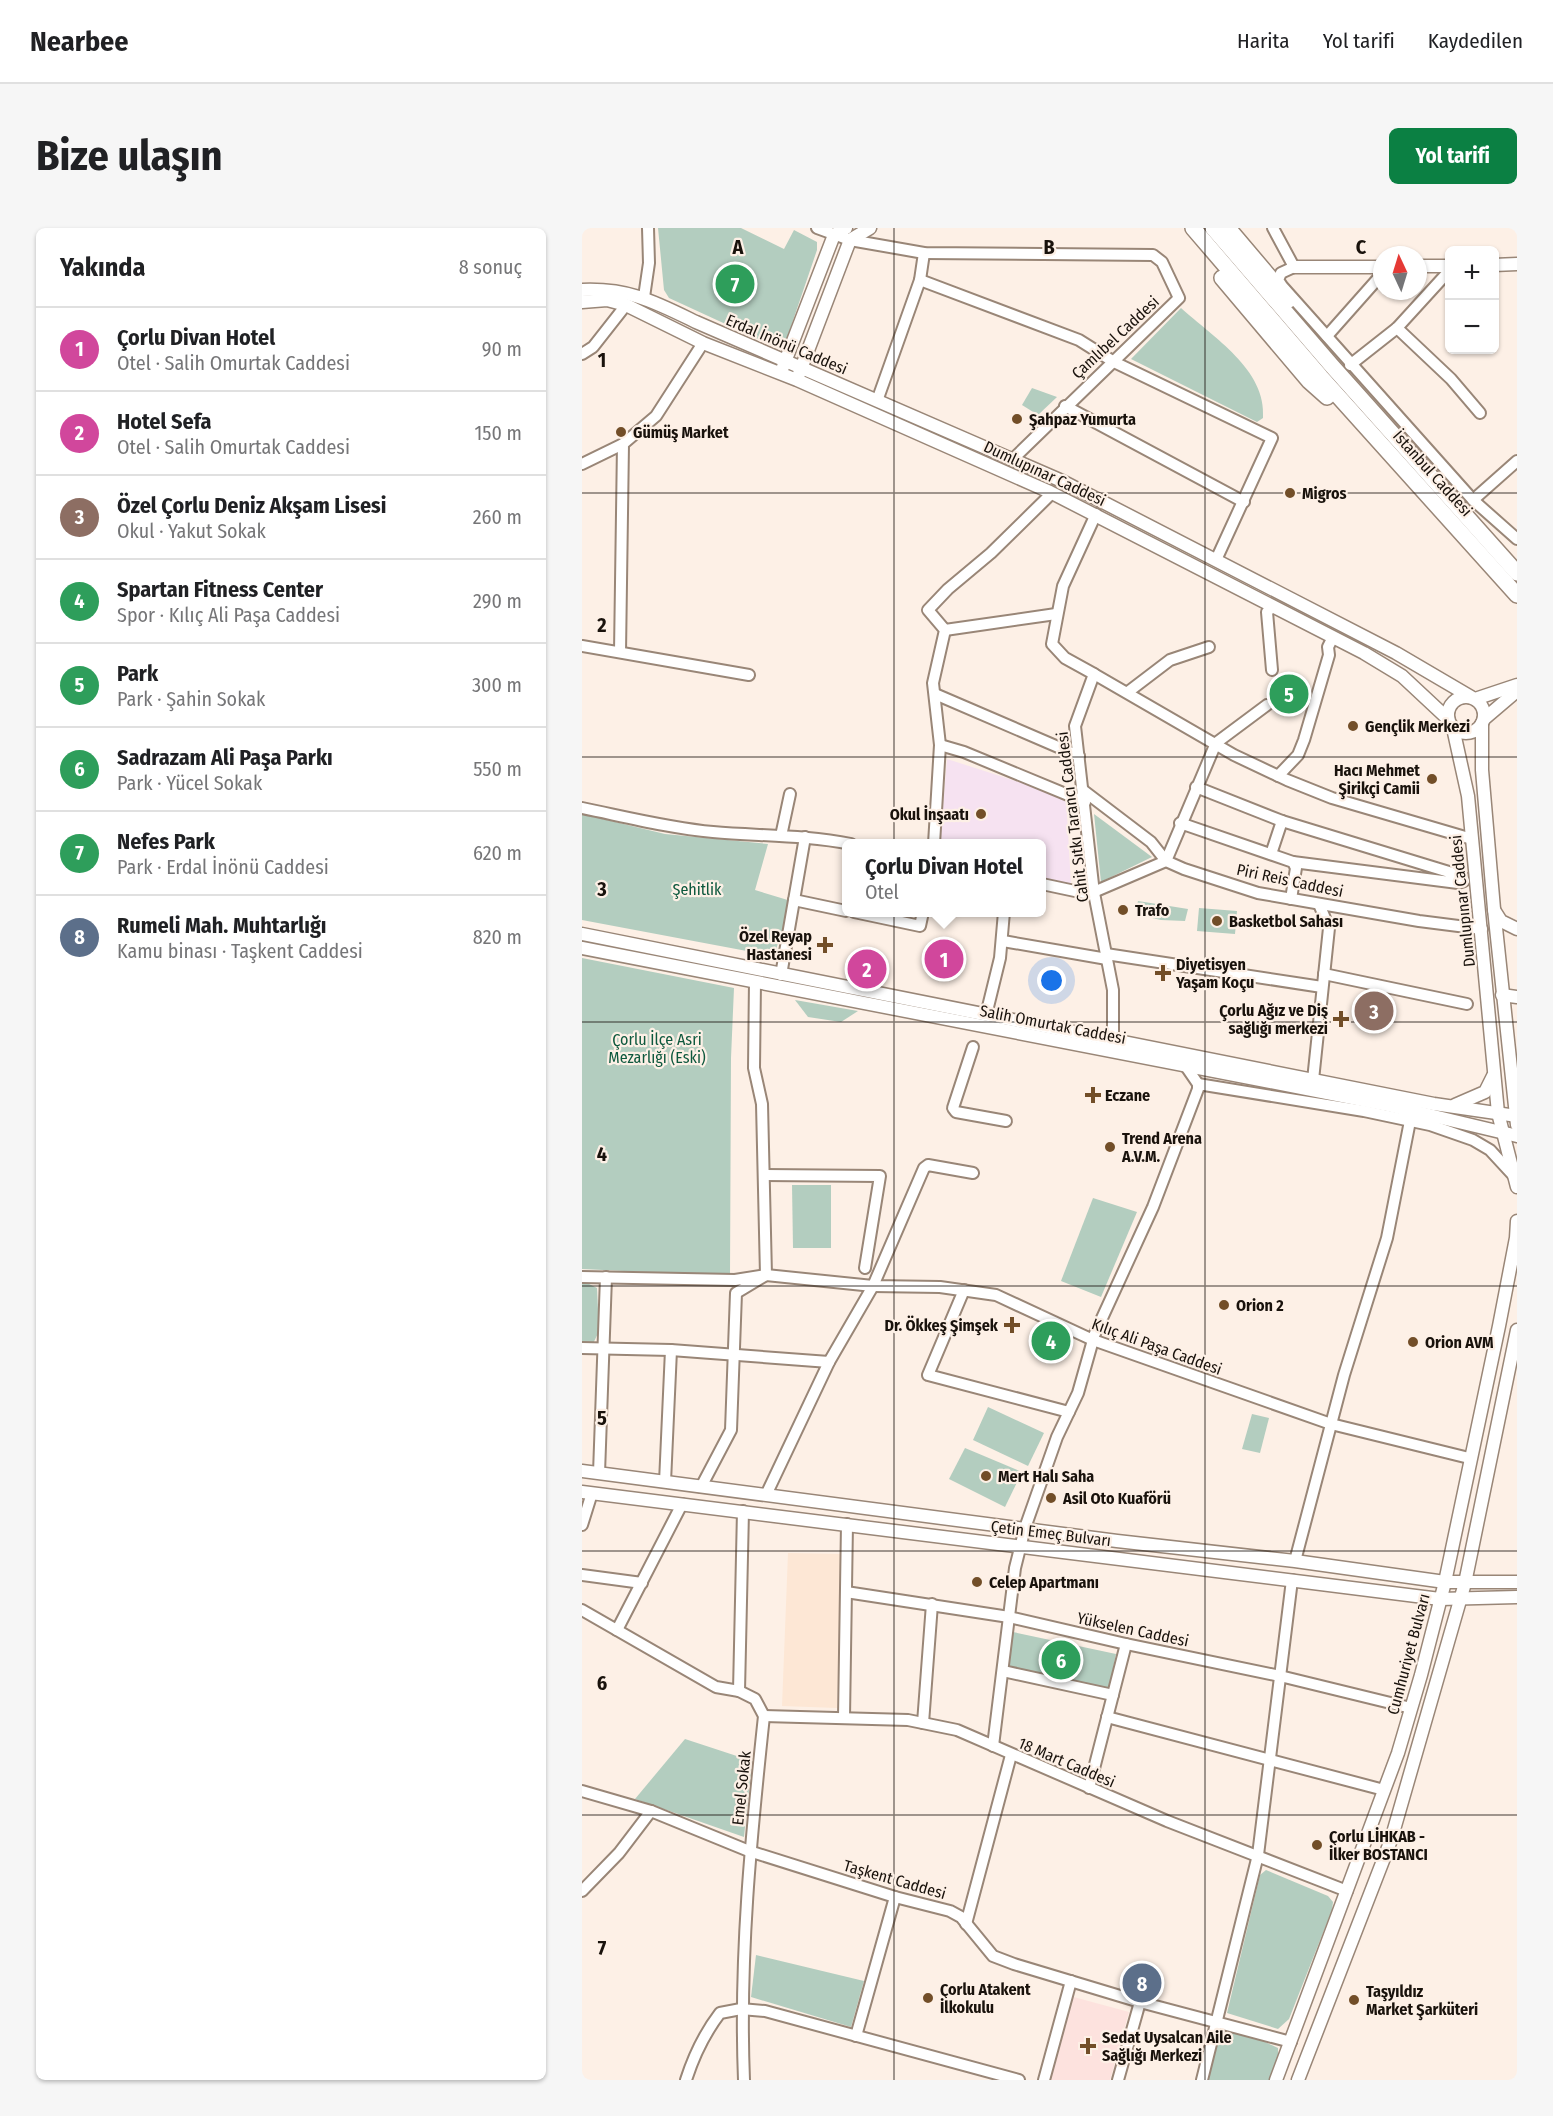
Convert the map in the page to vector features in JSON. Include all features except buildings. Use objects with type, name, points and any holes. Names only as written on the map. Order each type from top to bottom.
[{"type":"highway","points":[[1180,228],[1309,381],[1346,414],[1363,412],[1358,381],[1228,228]]},
{"type":"highway","name":"İstanbul Caddesi","points":[[1193,228],[1321,377],[1363,412],[1517,573]]},
{"type":"highway","name":"İstanbul Caddesi","points":[[1213,228],[1332,366],[1363,412],[1517,595]]},
{"type":"main road","points":[[780,374],[834,235],[870,228]]},
{"type":"main road","points":[[799,374],[848,234]]},
{"type":"main road","points":[[1499,265],[1517,264]]},
{"type":"main road","points":[[1427,266],[1445,266]]},
{"type":"main road","points":[[1294,267],[1373,267]]},
{"type":"main road","name":"Erdal İnönü Caddesi","points":[[582,290],[608,289],[644,297],[786,362],[799,374],[877,401]]},
{"type":"main road","name":"Dumlupınar Caddesi","points":[[582,302],[607,300],[626,305],[703,343],[780,374],[799,374],[1096,514],[1333,637],[1402,676],[1450,723],[1468,796],[1498,1113],[1511,1134]]},
{"type":"main road","name":"Dumlupınar Caddesi","points":[[877,401],[1102,500],[1396,653],[1473,698]]},
{"type":"main road","points":[[1517,685],[1454,701],[1450,723],[1469,733],[1517,690]]},
{"type":"main road","points":[[1473,698],[1484,710],[1483,721]]},
{"type":"main road","name":"Dumlupınar Caddesi","points":[[1483,721],[1482,770],[1502,995],[1516,1119]]},
{"type":"main road","points":[[1494,909],[1501,921],[1516,929]]},
{"type":"main road","points":[[1497,940],[1503,933],[1516,929]]},
{"type":"main road","name":"Salih Omurtak Caddesi","points":[[582,934],[1113,1041],[1498,1113],[1516,1119]]},
{"type":"main road","name":"Salih Omurtak Caddesi","points":[[582,948],[1187,1068],[1383,1104],[1511,1134]]},
{"type":"main road","points":[[1502,995],[1517,997]]},
{"type":"main road","points":[[1510,1069],[1517,1080]]},
{"type":"main road","points":[[1452,1106],[1485,1092],[1495,1072]]},
{"type":"main road","points":[[1511,1134],[1516,1182]]},
{"type":"main road","name":"Cumhuriyet Bulvarı","points":[[1276,2080],[1384,1790],[1411,1708],[1445,1582],[1469,1458],[1499,1326],[1516,1238],[1517,1221]]},
{"type":"main road","name":"Cumhuriyet Bulvarı","points":[[1298,2080],[1391,1840],[1465,1583],[1517,1330]]},
{"type":"main road","name":"Çetin Emeç Bulvarı","points":[[582,1471],[1117,1542],[1295,1561],[1445,1582],[1517,1582]]},
{"type":"main road","name":"Çetin Emeç Bulvarı","points":[[587,1493],[1440,1599],[1517,1597]]},
{"type":"street","points":[[644,297],[649,262],[648,228]]},
{"type":"street","points":[[817,228],[834,235]]},
{"type":"street","points":[[1274,228],[1294,267],[1281,273],[1278,280],[1350,364],[1473,500],[1517,538]]},
{"type":"street","name":"Çamlıbel Caddesi","points":[[848,234],[924,252],[1153,255],[1162,262],[1179,298],[1065,406],[1013,459]]},
{"type":"street","points":[[877,401],[920,280],[924,252]]},
{"type":"street","points":[[1350,364],[1397,328],[1445,275]]},
{"type":"street","points":[[920,280],[1079,340],[1114,362],[1272,438],[1216,561]]},
{"type":"street","points":[[1327,336],[1373,284]]},
{"type":"street","points":[[582,354],[593,346],[626,305]]},
{"type":"street","points":[[1397,328],[1451,379],[1480,413]]},
{"type":"street","points":[[582,464],[623,444],[656,416],[703,343]]},
{"type":"street","points":[[1065,406],[1244,502]]},
{"type":"street","points":[[620,652],[623,444]]},
{"type":"street","points":[[1473,500],[1516,461]]},
{"type":"street","points":[[945,630],[928,610],[948,589],[991,553],[1048,497],[1050,492]]},
{"type":"street","points":[[1096,514],[1063,586],[1056,614],[1052,644],[1065,658],[1278,776],[1332,798],[1472,839]]},
{"type":"street","points":[[1272,670],[1267,612],[1273,606]]},
{"type":"street","points":[[945,630],[1056,614]]},
{"type":"street","points":[[934,839],[940,745],[933,683],[945,630]]},
{"type":"street","points":[[1278,776],[1298,755],[1304,740],[1333,637]]},
{"type":"street","points":[[582,638],[602,648]]},
{"type":"street","points":[[582,646],[749,675]]},
{"type":"street","points":[[1128,692],[1170,660],[1186,652],[1209,647]]},
{"type":"street","name":"Cahit Sıtkı Tarancı Caddesi","points":[[1094,674],[1075,726],[1094,893],[1113,990],[1113,1041]]},
{"type":"street","points":[[935,694],[1079,756]]},
{"type":"street","points":[[1046,885],[1078,893],[1094,893],[1166,861],[1180,823],[1216,742],[1267,705]]},
{"type":"street","name":"Piri Reis Caddesi","points":[[940,745],[1084,796],[1150,842],[1166,861],[1184,869],[1258,893],[1482,929]]},
{"type":"street","points":[[1180,823],[1293,862],[1411,879],[1458,883],[1464,881],[1462,876],[1282,821],[1196,787]]},
{"type":"street","points":[[781,836],[790,794]]},
{"type":"street","points":[[582,808],[678,828],[842,842]]},
{"type":"street","points":[[1271,854],[1282,821]]},
{"type":"street","points":[[781,975],[805,837]]},
{"type":"street","points":[[1291,899],[1296,868],[1293,862]]},
{"type":"street","points":[[794,900],[842,910]]},
{"type":"street","points":[[1313,1080],[1329,928],[1319,904]]},
{"type":"street","points":[[878,917],[920,926],[921,917]]},
{"type":"street","points":[[986,1015],[1003,941],[1004,917]]},
{"type":"street","points":[[1003,941],[1322,987]]},
{"type":"street","points":[[1324,974],[1467,1004]]},
{"type":"street","points":[[701,1487],[731,1430],[736,1356],[736,1293],[766,1275],[762,1104],[754,1068],[755,981]]},
{"type":"street","points":[[973,1047],[953,1108],[956,1112],[1006,1121]]},
{"type":"street","points":[[1187,1068],[1198,1084],[1364,1111],[1430,1125],[1473,1140],[1490,1150],[1516,1182]]},
{"type":"street","points":[[993,1746],[1009,1617],[1024,1528],[1078,1393],[1093,1340],[1153,1207],[1198,1084]]},
{"type":"street","points":[[1295,1561],[1331,1424],[1387,1238],[1410,1121]]},
{"type":"street","points":[[766,1495],[829,1362],[873,1286],[924,1168],[928,1165],[973,1173]]},
{"type":"street","points":[[765,1175],[880,1176],[865,1268]]},
{"type":"street","name":"Kılıç Ali Paşa Caddesi","points":[[582,1277],[735,1281],[766,1275],[873,1286],[964,1290],[996,1295],[1093,1340],[1331,1424],[1469,1458]]},
{"type":"street","points":[[599,1473],[606,1277]]},
{"type":"street","points":[[964,1290],[928,1375],[1069,1412]]},
{"type":"street","points":[[582,1348],[670,1350],[829,1362]]},
{"type":"street","points":[[665,1482],[670,1350]]},
{"type":"street","points":[[582,1525],[587,1493]]},
{"type":"street","points":[[617,1630],[682,1504]]},
{"type":"street","points":[[739,1691],[743,1511]]},
{"type":"street","points":[[844,1717],[847,1524]]},
{"type":"street","points":[[582,1575],[642,1582]]},
{"type":"street","points":[[1202,2080],[1258,1855],[1292,1580]]},
{"type":"street","name":"Yükselen Caddesi","points":[[846,1592],[1009,1617],[1280,1676],[1411,1708]]},
{"type":"street","points":[[924,1723],[932,1604]]},
{"type":"street","points":[[582,1610],[717,1687],[739,1691],[755,1698],[764,1716]]},
{"type":"street","points":[[1089,1788],[1126,1644]]},
{"type":"street","points":[[1003,1671],[1113,1695]]},
{"type":"street","name":"18 Mart Caddesi","points":[[764,1716],[844,1717],[924,1723],[957,1730],[1089,1788],[1347,1891]]},
{"type":"street","name":"Emel Sokak","points":[[744,2080],[741,2009],[749,1851],[764,1716]]},
{"type":"street","points":[[1107,1717],[1384,1790]]},
{"type":"street","points":[[966,1924],[1011,1755]]},
{"type":"street","name":"Taşkent Caddesi","points":[[582,1791],[651,1811],[749,1851],[895,1897],[950,1911],[966,1924],[993,1956],[1140,2002],[1291,2042]]},
{"type":"street","points":[[582,1892],[619,1853],[651,1811]]},
{"type":"street","points":[[856,2036],[895,1897]]},
{"type":"street","points":[[1044,2080],[1071,1981]]},
{"type":"street","points":[[1118,2080],[1140,2002]]},
{"type":"street","points":[[686,2080],[695,2053],[713,2022],[720,2013],[741,2009],[765,2011],[1019,2080]]},
{"type":"shaded area","points":[[947,759],[1066,797],[1071,885],[1046,879],[1046,839],[940,839]]},
{"type":"shaded area","points":[[788,1553],[842,1554],[837,1708],[782,1706]]},
{"type":"shaded area","name":"Sedat Uysalcan Aile Sağlığı Merkezi","points":[[1070,1996],[1129,2012],[1110,2080],[1047,2080]]},
{"type":"green space","points":[[658,228],[741,228],[784,249],[794,230],[817,242],[817,250],[786,341],[773,346],[669,298],[664,290]]},
{"type":"green space","points":[[1181,308],[1236,356],[1247,370],[1262,401],[1263,418],[1257,422],[1131,359]]},
{"type":"green space","points":[[1032,388],[1057,397],[1038,415],[1022,405]]},
{"type":"green space","points":[[1280,676],[1309,690],[1306,702],[1300,709],[1275,706],[1267,698]]},
{"type":"green space","name":"Şehitlik","points":[[582,814],[665,834],[768,844],[755,890],[791,901],[774,956],[582,920]]},
{"type":"green space","points":[[1094,814],[1152,857],[1101,882]]},
{"type":"green space","points":[[1138,901],[1188,909],[1185,921],[1161,920],[1139,915],[1136,910]]},
{"type":"green space","name":"Basketbol Sahası","points":[[1199,908],[1237,911],[1235,934],[1197,931]]},
{"type":"green space","name":"Çorlu İlçe Asri Mezarlığı (Eski)","points":[[582,958],[734,988],[731,1058],[730,1276],[582,1269]]},
{"type":"green space","points":[[795,1000],[858,1011],[841,1022],[808,1017]]},
{"type":"green space","points":[[792,1185],[831,1185],[831,1248],[793,1248]]},
{"type":"green space","points":[[1093,1198],[1137,1212],[1101,1297],[1061,1281]]},
{"type":"green space","points":[[585,1282],[597,1288],[599,1331],[592,1346],[582,1346],[582,1283]]},
{"type":"green space","name":"Mert Halı Saha","points":[[988,1407],[1044,1433],[1028,1466],[973,1440]]},
{"type":"green space","points":[[1252,1414],[1269,1418],[1260,1453],[1242,1449]]},
{"type":"green space","name":"Mert Halı Saha","points":[[965,1448],[1022,1472],[1005,1507],[949,1479]]},
{"type":"green space","points":[[1013,1632],[1116,1654],[1109,1688],[1006,1666]]},
{"type":"green space","points":[[685,1739],[752,1761],[744,1837],[635,1799]]},
{"type":"green space","points":[[1266,1870],[1328,1896],[1333,1902],[1332,1910],[1289,2019],[1278,2029],[1227,2013],[1260,1875]]},
{"type":"green space","points":[[756,1955],[864,1981],[851,2027],[751,1997]]},
{"type":"green space","points":[[1226,2031],[1259,2039],[1278,2048],[1278,2055],[1269,2080],[1208,2080],[1219,2035]]},
{"type":"place","name":"Nefes Park","points":[[735,284]]},
{"type":"place","name":"Şahpaz Yumurta","points":[[1017,419]]},
{"type":"place","name":"Gümüş Market","points":[[621,432]]},
{"type":"place","name":"Migros","points":[[1290,493]]},
{"type":"place","name":"Park","points":[[1289,694]]},
{"type":"place","name":"Gençlik Merkezi","points":[[1353,726]]},
{"type":"place","name":"Hacı Mehmet Şirikçi Camii","points":[[1432,779]]},
{"type":"place","name":"Okul İnşaatı","points":[[981,814]]},
{"type":"place","name":"Trafo","points":[[1123,910]]},
{"type":"place","name":"Basketbol Sahası","points":[[1217,921]]},
{"type":"place","name":"Özel Reyap Hastanesi","points":[[825,945]]},
{"type":"place","name":"Çorlu Divan Hotel","points":[[944,959]]},
{"type":"place","name":"Hotel Sefa","points":[[867,969]]},
{"type":"place","name":"Diyetisyen Yaşam Koçu","points":[[1163,973]]},
{"type":"place","name":"Özel Çorlu Deniz Akşam Lisesi","points":[[1374,1011]]},
{"type":"place","name":"Çorlu Ağız ve Diş sağlığı merkezi","points":[[1341,1019]]},
{"type":"place","name":"Eczane","points":[[1093,1095]]},
{"type":"place","name":"Trend Arena A.V.M.","points":[[1110,1147]]},
{"type":"place","name":"Orion 2","points":[[1224,1305]]},
{"type":"place","name":"Dr. Ökkeş Şimşek","points":[[1012,1325]]},
{"type":"place","name":"Spartan Fitness Center","points":[[1051,1341]]},
{"type":"place","name":"Orion AVM","points":[[1413,1342]]},
{"type":"place","name":"Mert Halı Saha","points":[[986,1476]]},
{"type":"place","name":"Asil Oto Kuaförü","points":[[1051,1498]]},
{"type":"place","name":"Celep Apartmanı","points":[[977,1582]]},
{"type":"place","name":"Sadrazam Ali Paşa Parkı","points":[[1061,1660]]},
{"type":"place","name":"Çorlu LİHKAB - İlker BOSTANCI","points":[[1317,1845]]},
{"type":"place","name":"Rumeli Mah. Muhtarlığı","points":[[1142,1983]]},
{"type":"place","name":"Çorlu Atakent İlkokulu","points":[[928,1998]]},
{"type":"place","name":"Taşyıldız Market Şarküteri","points":[[1354,2000]]},
{"type":"place","name":"Sedat Uysalcan Aile Sağlığı Merkezi","points":[[1088,2046]]}]
